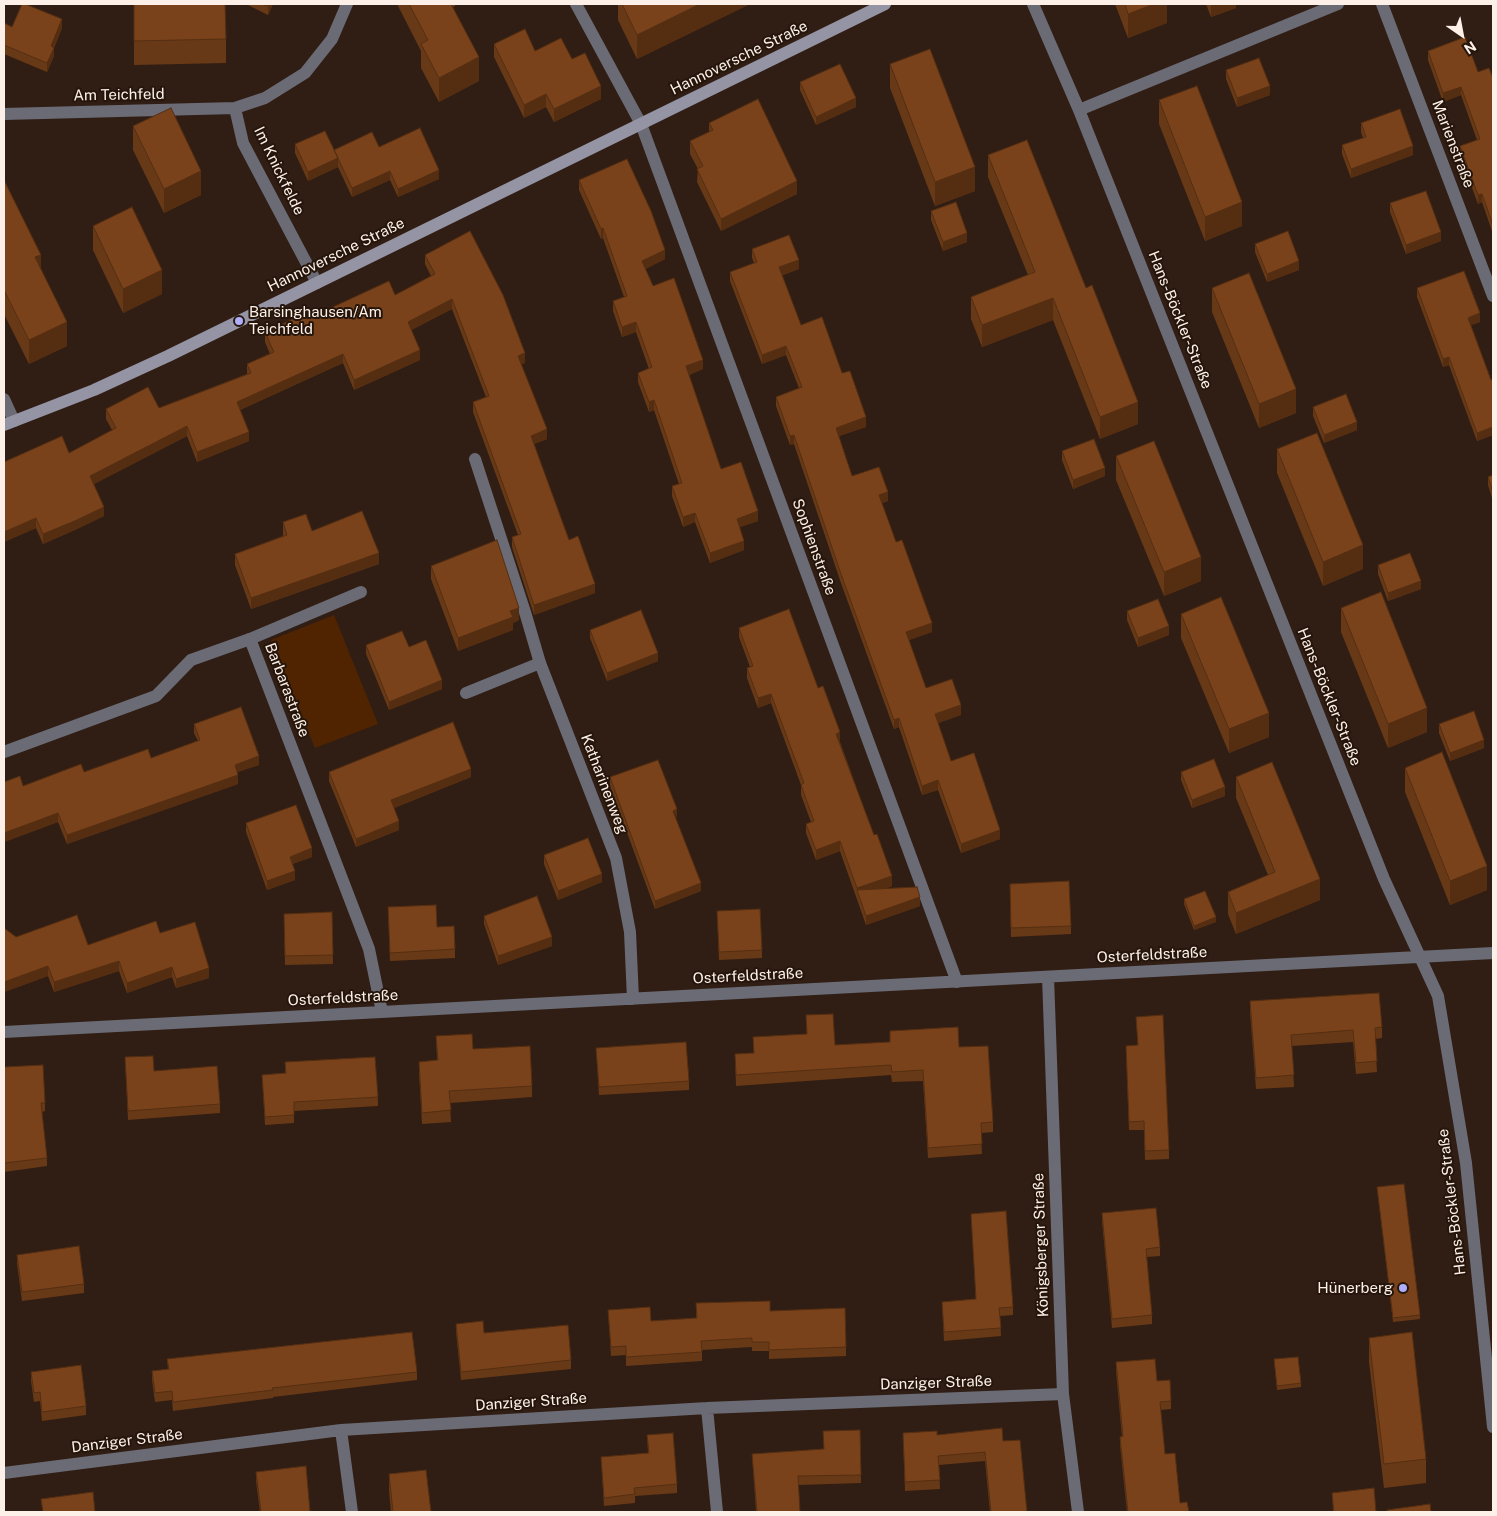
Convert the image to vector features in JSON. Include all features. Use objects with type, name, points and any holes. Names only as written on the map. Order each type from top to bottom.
[{"type":"street","points":[[235,108],[265,98],[305,73],[332,39],[347,4]]},
{"type":"street","points":[[576,4],[641,124]]},
{"type":"street","name":"Hans-Böckler-Straße","points":[[1033,4],[1079,110],[1381,870],[1438,996],[1466,1162],[1491,1371],[1493,1427]]},
{"type":"street","points":[[1079,110],[1338,4]]},
{"type":"street","name":"Marienstraße","points":[[1382,4],[1493,296]]},
{"type":"street","name":"Hannoversche Straße","points":[[4,399],[9,423],[94,390],[641,124],[880,5]]},
{"type":"street","name":"Am Teichfeld","points":[[4,114],[235,108]]},
{"type":"street","name":"Im Knickfelde","points":[[235,108],[243,143],[317,282]]},
{"type":"street","name":"Sophienstraße","points":[[641,124],[957,982]]},
{"type":"street","name":"Katharinenweg","points":[[475,458],[526,612],[540,663],[616,858],[630,932],[633,999]]},
{"type":"street","points":[[250,639],[361,592]]},
{"type":"street","name":"Barbarastraße","points":[[4,752],[156,696],[191,660],[250,639],[369,949],[382,1012]]},
{"type":"street","points":[[466,693],[540,663]]},
{"type":"street","name":"Osterfeldstraße","points":[[4,1032],[1493,953]]},
{"type":"street","name":"Königsberger Straße","points":[[1048,977],[1063,1394],[1078,1512]]},
{"type":"street","name":"Danziger Straße","points":[[4,1473],[341,1430],[707,1408],[1063,1394]]},
{"type":"street","points":[[707,1408],[717,1512]]},
{"type":"street","points":[[341,1430],[352,1512]]},
{"type":"shaded area","points":[[334,615],[378,724],[315,748],[271,640]]},
{"type":"building","points":[[22,4],[62,19],[51,46],[54,48],[47,63],[4,45],[4,23],[12,27]]},
{"type":"building","points":[[134,4],[225,4],[226,39],[134,41]]},
{"type":"building","points":[[409,4],[451,4],[479,57],[439,78],[421,44],[428,40]]},
{"type":"building","points":[[622,4],[700,4],[637,35]]},
{"type":"building","points":[[1125,4],[1154,4],[1128,14]]},
{"type":"building","points":[[525,29],[535,51],[561,38],[572,59],[585,53],[601,86],[554,109],[546,94],[524,105],[494,44]]},
{"type":"building","points":[[1465,37],[1478,72],[1489,68],[1493,78],[1493,225],[1482,194],[1478,195],[1460,146],[1480,139],[1461,87],[1443,93],[1428,51]]},
{"type":"building","points":[[930,49],[975,167],[935,182],[890,64]]},
{"type":"building","points":[[1259,58],[1270,86],[1237,98],[1226,70]]},
{"type":"building","points":[[840,64],[856,98],[816,117],[800,82]]},
{"type":"building","points":[[1197,86],[1242,202],[1205,217],[1159,100]]},
{"type":"building","points":[[758,99],[797,181],[721,219],[697,169],[703,166],[690,141],[713,130],[709,123]]},
{"type":"building","points":[[171,108],[201,171],[164,189],[133,126]]},
{"type":"building","points":[[1400,109],[1413,146],[1351,169],[1342,145],[1366,137],[1361,123]]},
{"type":"building","points":[[420,128],[439,170],[398,189],[390,171],[352,188],[334,150],[372,132],[379,147]]},
{"type":"building","points":[[325,131],[338,158],[308,172],[295,144]]},
{"type":"building","points":[[1027,140],[1086,288],[1092,285],[1138,402],[1100,417],[1053,298],[982,325],[971,297],[1035,272],[988,155]]},
{"type":"building","points":[[627,159],[651,211],[665,250],[642,261],[653,286],[674,278],[703,360],[686,366],[721,469],[741,462],[758,511],[737,519],[744,541],[710,553],[695,513],[683,517],[672,486],[682,483],[654,400],[649,402],[638,373],[652,367],[636,322],[622,327],[613,301],[627,296],[603,228],[601,229],[579,180]]},
{"type":"building","points":[[4,180],[41,255],[35,257],[67,322],[29,340],[4,290]]},
{"type":"building","points":[[1426,191],[1441,232],[1406,245],[1390,203]]},
{"type":"building","points":[[956,202],[967,233],[943,242],[931,211]]},
{"type":"building","points":[[132,207],[162,270],[123,289],[93,226]]},
{"type":"building","points":[[470,231],[503,295],[525,353],[518,356],[547,429],[531,436],[569,540],[578,536],[595,584],[534,605],[512,537],[521,534],[473,402],[489,396],[452,299],[408,322],[420,350],[354,380],[343,354],[237,402],[249,432],[197,452],[187,426],[90,476],[104,507],[43,534],[36,518],[4,532],[4,462],[62,436],[69,453],[116,428],[106,409],[148,387],[159,408],[251,373],[247,364],[274,352],[265,332],[304,314],[307,319],[389,281],[395,295],[435,274],[425,255]]},
{"type":"building","points":[[1288,231],[1299,261],[1267,274],[1255,244]]},
{"type":"building","points":[[789,235],[799,260],[779,267],[801,325],[822,317],[842,373],[850,371],[866,417],[836,428],[852,476],[879,467],[888,492],[879,495],[896,542],[902,540],[932,623],[906,632],[926,688],[952,679],[961,705],[935,714],[951,761],[974,753],[1000,830],[961,844],[938,780],[922,786],[899,718],[894,720],[841,574],[794,435],[790,436],[776,397],[802,387],[786,346],[762,355],[730,272],[757,262],[752,249]]},
{"type":"building","points":[[1464,271],[1480,313],[1468,318],[1491,380],[1493,379],[1493,427],[1477,433],[1449,357],[1443,359],[1417,288]]},
{"type":"building","points":[[1249,273],[1296,389],[1259,404],[1212,288]]},
{"type":"building","points":[[1346,394],[1357,422],[1324,435],[1313,407]]},
{"type":"building","points":[[1317,433],[1363,545],[1323,562],[1277,449]]},
{"type":"building","points":[[1094,439],[1105,468],[1073,480],[1062,451]]},
{"type":"building","points":[[1154,441],[1201,557],[1164,572],[1116,456]]},
{"type":"building","points":[[1493,475],[1493,492],[1488,477]]},
{"type":"building","points":[[362,511],[379,553],[251,598],[235,554],[287,535],[283,522],[306,514],[312,531]]},
{"type":"building","points":[[497,540],[519,608],[510,611],[513,617],[458,638],[431,566]]},
{"type":"building","points":[[1410,553],[1421,581],[1388,593],[1378,565]]},
{"type":"building","points":[[1381,592],[1427,708],[1388,724],[1341,608]]},
{"type":"building","points":[[1221,597],[1269,713],[1229,729],[1181,614]]},
{"type":"building","points":[[1158,599],[1169,626],[1138,638],[1127,611]]},
{"type":"building","points":[[789,609],[818,688],[823,686],[840,732],[836,734],[874,835],[877,834],[892,876],[857,888],[840,841],[816,850],[806,824],[814,821],[801,785],[804,783],[771,694],[758,698],[747,668],[753,666],[739,628]]},
{"type":"building","points":[[641,610],[658,653],[607,673],[590,630]]},
{"type":"building","points":[[402,631],[409,647],[426,640],[442,680],[389,702],[366,645]]},
{"type":"building","points":[[241,707],[259,756],[235,765],[238,775],[67,835],[58,813],[4,833],[4,782],[20,776],[23,786],[81,764],[84,772],[148,749],[151,758],[200,740],[194,724]]},
{"type":"building","points":[[1474,711],[1484,740],[1450,753],[1439,724]]},
{"type":"building","points":[[453,722],[471,769],[391,800],[399,821],[356,839],[329,772]]},
{"type":"building","points":[[1442,752],[1487,866],[1450,881],[1405,768]]},
{"type":"building","points":[[1214,759],[1225,787],[1192,800],[1181,772]]},
{"type":"building","points":[[658,760],[677,809],[673,811],[701,883],[655,901],[610,777]]},
{"type":"building","points":[[1272,762],[1320,879],[1236,913],[1228,892],[1275,872],[1236,777]]},
{"type":"building","points":[[296,805],[312,848],[290,857],[295,871],[267,881],[246,823]]},
{"type":"building","points":[[588,838],[602,874],[558,891],[544,855]]},
{"type":"building","points":[[1069,881],[1071,926],[1011,928],[1010,884]]},
{"type":"building","points":[[917,887],[920,897],[866,916],[857,890]]},
{"type":"building","points":[[1205,891],[1216,917],[1194,926],[1184,899]]},
{"type":"building","points":[[537,896],[552,937],[498,956],[484,916]]},
{"type":"building","points":[[436,905],[437,927],[454,926],[455,949],[390,953],[388,907]]},
{"type":"building","points":[[760,909],[762,950],[719,952],[717,911]]},
{"type":"building","points":[[332,912],[333,955],[285,956],[284,914]]},
{"type":"building","points":[[77,915],[88,945],[156,921],[160,933],[195,922],[209,968],[176,979],[172,967],[127,983],[119,961],[54,982],[48,966],[4,982],[4,928],[16,937]]},
{"type":"building","points":[[1379,993],[1382,1027],[1375,1028],[1377,1061],[1356,1063],[1353,1030],[1291,1035],[1294,1075],[1256,1078],[1250,1001]]},
{"type":"building","points":[[833,1014],[835,1045],[890,1042],[890,1031],[958,1027],[959,1047],[988,1046],[993,1122],[981,1123],[982,1144],[928,1148],[923,1070],[892,1072],[891,1065],[736,1075],[735,1054],[754,1053],[753,1037],[807,1034],[806,1015]]},
{"type":"building","points":[[1163,1015],[1169,1150],[1145,1151],[1144,1121],[1129,1122],[1126,1046],[1138,1045],[1136,1017]]},
{"type":"building","points":[[472,1034],[473,1049],[530,1046],[532,1086],[449,1091],[451,1110],[422,1113],[419,1062],[438,1060],[436,1036]]},
{"type":"building","points":[[686,1042],[689,1081],[599,1087],[596,1048]]},
{"type":"building","points":[[153,1056],[154,1071],[217,1066],[220,1104],[128,1111],[125,1057]]},
{"type":"building","points":[[375,1057],[378,1097],[294,1102],[294,1115],[265,1117],[262,1075],[286,1073],[285,1062]]},
{"type":"building","points":[[43,1065],[45,1103],[41,1103],[47,1158],[4,1163],[4,1067]]},
{"type":"building","points":[[1404,1184],[1420,1315],[1393,1318],[1377,1187]]},
{"type":"building","points":[[1156,1208],[1160,1247],[1146,1249],[1152,1315],[1112,1319],[1102,1213]]},
{"type":"building","points":[[1006,1211],[1013,1307],[999,1308],[1001,1328],[944,1332],[942,1302],[976,1299],[971,1214]]},
{"type":"building","points":[[79,1246],[84,1284],[22,1292],[17,1255]]},
{"type":"building","points":[[770,1301],[770,1311],[845,1308],[846,1347],[769,1350],[769,1342],[752,1342],[752,1338],[701,1341],[702,1352],[626,1357],[626,1346],[611,1347],[608,1310],[650,1307],[651,1321],[697,1318],[696,1303]]},
{"type":"building","points":[[483,1321],[484,1333],[568,1325],[571,1360],[461,1372],[456,1324]]},
{"type":"building","points":[[412,1332],[417,1372],[272,1388],[273,1390],[173,1402],[172,1391],[155,1393],[152,1371],[169,1369],[167,1359]]},
{"type":"building","points":[[1412,1332],[1426,1459],[1384,1464],[1369,1338]]},
{"type":"building","points":[[1298,1357],[1301,1383],[1277,1386],[1274,1359]]},
{"type":"building","points":[[1155,1359],[1157,1381],[1170,1380],[1171,1401],[1160,1402],[1165,1454],[1175,1453],[1180,1503],[1187,1502],[1189,1512],[1128,1512],[1120,1437],[1123,1436],[1116,1362]]},
{"type":"building","points":[[81,1365],[86,1406],[42,1412],[40,1392],[34,1393],[31,1372]]},
{"type":"building","points":[[1002,1428],[1003,1441],[1020,1440],[1027,1512],[991,1512],[985,1452],[938,1456],[940,1480],[905,1482],[903,1433],[937,1431],[937,1435]]},
{"type":"building","points":[[860,1430],[861,1475],[798,1476],[800,1512],[757,1512],[752,1454],[824,1449],[823,1431]]},
{"type":"building","points":[[673,1433],[677,1484],[634,1488],[635,1494],[604,1498],[601,1457],[649,1453],[647,1435]]},
{"type":"building","points":[[306,1466],[310,1512],[261,1512],[256,1472]]},
{"type":"building","points":[[426,1470],[431,1512],[393,1512],[389,1474]]},
{"type":"building","points":[[1374,1488],[1376,1512],[1334,1512],[1332,1493]]},
{"type":"building","points":[[93,1492],[95,1512],[43,1512],[41,1499]]},
{"type":"building","points":[[1430,1504],[1431,1512],[1387,1512],[1387,1510]]},
{"type":"place","name":"Barsinghausen/Am Teichfeld","points":[[239,321]]},
{"type":"place","name":"Hünerberg","points":[[1403,1288]]}]
